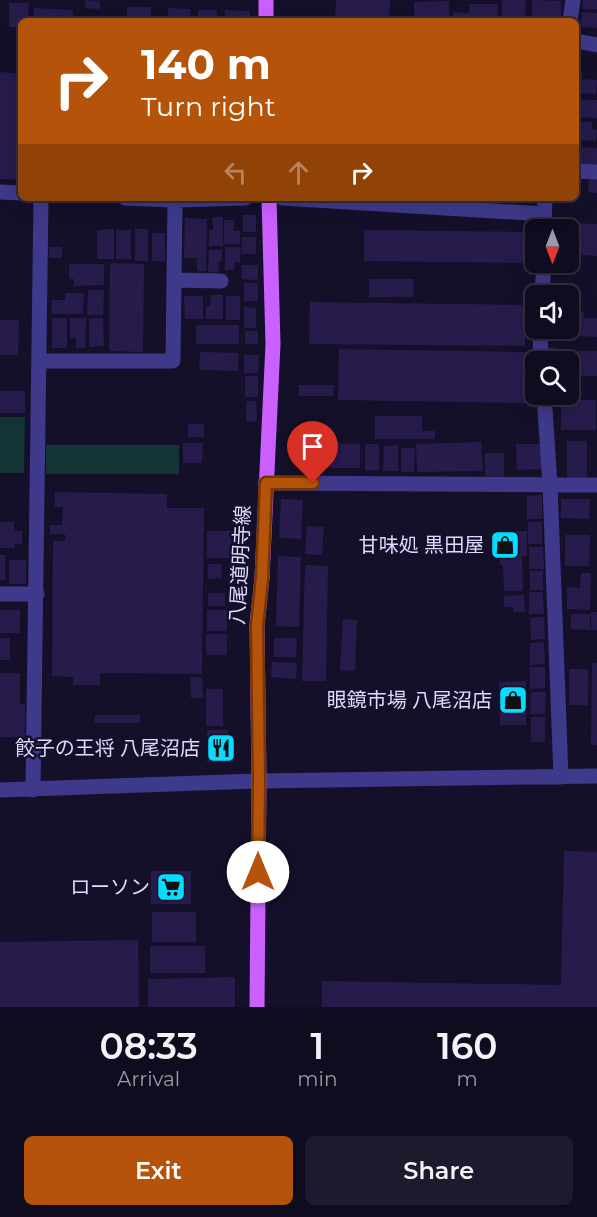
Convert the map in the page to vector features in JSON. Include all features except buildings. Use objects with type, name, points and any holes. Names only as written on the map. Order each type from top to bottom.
[{"type":"main road","points":[[266,0],[266,18]]},
{"type":"main road","name":"八尾道明寺線","points":[[257,1007],[259,781],[257,626],[262,578],[273,344],[269,201]]},
{"type":"street","points":[[570,18],[573,0]]},
{"type":"street","points":[[579,42],[597,45]]},
{"type":"street","points":[[579,171],[597,172]]},
{"type":"street","points":[[0,192],[18,193]]},
{"type":"street","points":[[33,789],[41,201]]},
{"type":"street","points":[[39,361],[173,361],[175,201]]},
{"type":"street","points":[[315,201],[525,220]]},
{"type":"street","points":[[544,219],[545,201]]},
{"type":"street","points":[[174,280],[221,281]]},
{"type":"street","points":[[545,405],[561,777]]},
{"type":"street","points":[[266,483],[597,485]]},
{"type":"street","points":[[0,594],[37,594]]},
{"type":"street","points":[[0,790],[259,781],[597,776]]},
{"type":"green space","points":[[0,417],[25,417],[24,473],[0,473]]},
{"type":"green space","points":[[46,445],[179,445],[179,474],[46,474]]},
{"type":"place","name":"甘味処 黒田屋","points":[[505,545]]},
{"type":"place","name":"眼鏡市場 八尾沼店","points":[[513,700]]},
{"type":"place","name":"餃子の王将 八尾沼店","points":[[221,748]]},
{"type":"place","name":"ローソン","points":[[171,887]]},
{"type":"route","points":[[258,872],[257,626],[262,578],[266,483],[313,483]]}]
